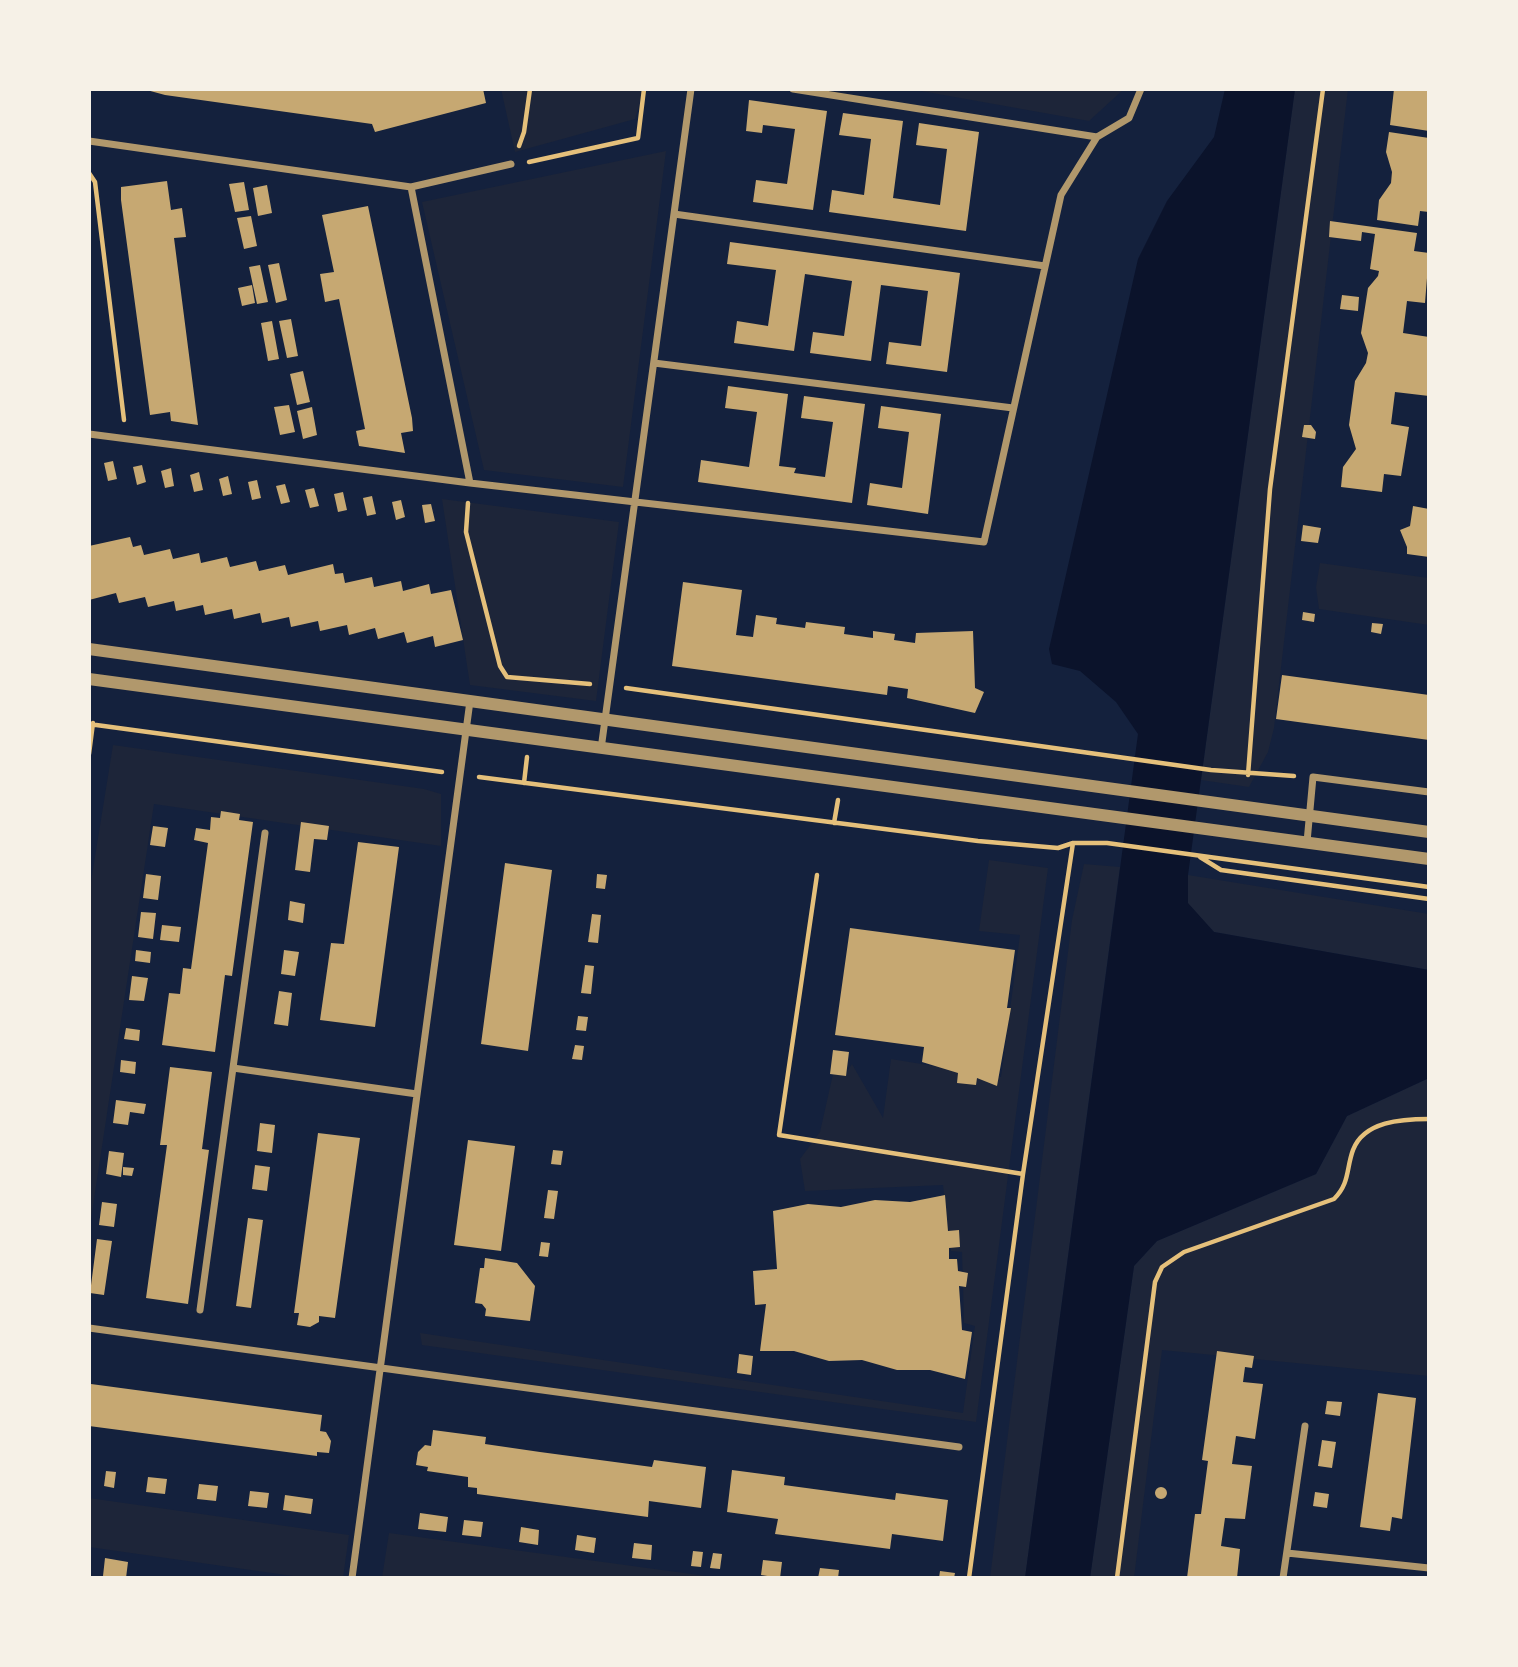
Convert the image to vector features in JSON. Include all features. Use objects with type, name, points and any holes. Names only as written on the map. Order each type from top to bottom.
[{"type":"street","points":[[601,749],[691,89]]},
{"type":"street","points":[[793,89],[1097,137]]},
{"type":"street","points":[[89,434],[470,483],[984,542],[1061,195],[1097,137],[1129,118],[1141,89]]},
{"type":"street","points":[[89,141],[411,187],[511,164]]},
{"type":"street","points":[[411,187],[470,483]]},
{"type":"street","points":[[674,214],[1045,267]]},
{"type":"street","points":[[654,363],[1013,408]]},
{"type":"street","points":[[89,649],[1429,832]]},
{"type":"street","points":[[89,679],[466,732],[1429,859]]},
{"type":"street","points":[[352,1578],[470,701]]},
{"type":"street","points":[[1307,842],[1312,777],[1429,792]]},
{"type":"street","points":[[200,1310],[265,832]]},
{"type":"street","points":[[233,1068],[418,1094]]},
{"type":"street","points":[[89,1328],[959,1447]]},
{"type":"street","points":[[1283,1578],[1305,1426]]},
{"type":"street","points":[[1287,1553],[1429,1568]]},
{"type":"path","points":[[511,164],[524,132],[530,89]]},
{"type":"path","points":[[511,164],[638,138],[644,89]]},
{"type":"path","points":[[1248,775],[1270,489],[1324,89]]},
{"type":"path","points":[[89,173],[95,182],[126,439]]},
{"type":"path","points":[[470,483],[466,532],[500,666],[507,677],[610,686],[1248,775],[1312,777]]},
{"type":"path","points":[[89,754],[91,723],[834,823],[1058,848],[1073,843],[1107,843],[1429,887]]},
{"type":"path","points":[[834,823],[839,792]]},
{"type":"path","points":[[969,1578],[1023,1174],[1073,843]]},
{"type":"path","points":[[1196,855],[1221,870],[1429,899]]},
{"type":"path","points":[[817,874],[779,1135],[1023,1174]]},
{"type":"path","points":[[1117,1578],[1155,1282],[1162,1266],[1184,1252],[1334,1199],[1345,1188],[1353,1150],[1364,1131],[1386,1124],[1429,1119]]},
{"type":"shaded area","points":[[501,89],[644,89],[635,119],[515,152]]},
{"type":"shaded area","points":[[910,89],[1124,89],[1089,121]]},
{"type":"shaded area","points":[[1225,89],[1295,89],[1188,875],[1188,903],[1214,932],[1429,970],[1429,1078],[1347,1116],[1316,1174],[1157,1241],[1134,1266],[1090,1578],[1025,1578],[1138,734],[1116,702],[1080,671],[1052,664],[1049,649],[1138,259],[1167,201],[1214,137]]},
{"type":"shaded area","points":[[1295,89],[1348,89],[1274,728],[1268,752],[1249,787],[1201,780]]},
{"type":"shaded area","points":[[666,151],[623,487],[484,470],[422,202]]},
{"type":"shaded area","points":[[442,499],[619,522],[596,701],[470,685]]},
{"type":"shaded area","points":[[1320,563],[1429,578],[1429,625],[1319,609],[1316,587]]},
{"type":"shaded area","points":[[113,745],[424,789],[441,794],[441,846],[154,804],[89,1232],[89,894]]},
{"type":"shaded area","points":[[989,860],[1048,868],[976,1422],[422,1345],[420,1333],[963,1413],[975,1326],[964,1323],[962,1252],[951,1251],[943,1185],[805,1191],[800,1159],[820,1132],[833,1074],[844,1076],[852,1064],[883,1118],[891,1059],[1001,1077],[1020,935],[979,931]]},
{"type":"shaded area","points":[[1084,864],[1120,867],[1025,1578],[990,1578],[1072,920]]},
{"type":"shaded area","points":[[1188,875],[1429,914],[1429,970],[1214,932],[1188,904]]},
{"type":"shaded area","points":[[1429,1078],[1429,1376],[1162,1350],[1134,1578],[1090,1578],[1134,1266],[1157,1241],[1316,1174],[1347,1116]]},
{"type":"shaded area","points":[[89,1498],[349,1535],[343,1578],[307,1578],[89,1547]]},
{"type":"shaded area","points":[[389,1533],[721,1578],[382,1578]]},
{"type":"building","points":[[143,89],[483,89],[486,103],[375,132],[372,124],[165,95]]},
{"type":"building","points":[[1394,89],[1429,89],[1429,131],[1390,125]]},
{"type":"building","points":[[749,100],[827,111],[813,210],[753,202],[756,180],[787,184],[795,129],[763,125],[762,133],[746,131]]},
{"type":"building","points":[[843,113],[903,121],[893,198],[940,205],[947,149],[916,145],[919,123],[979,132],[966,231],[829,212],[832,190],[864,195],[871,139],[839,135]]},
{"type":"building","points":[[1389,132],[1429,138],[1429,212],[1420,211],[1418,226],[1377,220],[1379,200],[1391,183],[1392,172],[1386,152]]},
{"type":"building","points":[[167,181],[171,210],[182,208],[186,237],[174,238],[198,425],[171,421],[170,412],[150,415],[121,200],[121,187]]},
{"type":"building","points":[[244,182],[249,210],[235,212],[229,184]]},
{"type":"building","points":[[267,185],[272,213],[258,216],[253,188]]},
{"type":"building","points":[[368,206],[412,418],[413,431],[401,433],[405,453],[359,446],[356,431],[365,429],[339,299],[325,302],[320,274],[334,272],[322,215]]},
{"type":"building","points":[[251,216],[257,246],[244,249],[237,218]]},
{"type":"building","points":[[1330,221],[1417,233],[1414,251],[1429,253],[1425,303],[1407,301],[1403,333],[1429,337],[1429,396],[1395,392],[1391,424],[1409,427],[1401,476],[1384,474],[1382,492],[1341,487],[1343,467],[1356,449],[1349,425],[1355,381],[1366,363],[1368,353],[1361,333],[1368,288],[1379,271],[1370,269],[1375,234],[1362,232],[1361,241],[1329,237]]},
{"type":"building","points":[[730,242],[960,273],[947,372],[886,364],[889,342],[921,346],[928,291],[881,285],[871,361],[810,353],[813,332],[844,336],[852,281],[805,274],[794,351],[734,343],[737,321],[768,326],[776,270],[727,264]]},
{"type":"building","points":[[279,263],[287,300],[276,303],[268,265]]},
{"type":"building","points":[[260,265],[268,302],[257,304],[249,267]]},
{"type":"building","points":[[252,285],[255,303],[242,306],[238,288]]},
{"type":"building","points":[[1342,295],[1359,297],[1358,311],[1340,309]]},
{"type":"building","points":[[291,319],[298,356],[287,358],[279,321]]},
{"type":"building","points":[[272,321],[279,359],[268,361],[261,323]]},
{"type":"building","points":[[303,371],[310,402],[297,405],[290,374]]},
{"type":"building","points":[[728,386],[788,394],[779,466],[796,468],[794,473],[825,477],[833,422],[801,418],[804,396],[865,404],[852,503],[698,482],[701,460],[749,467],[757,412],[725,408]]},
{"type":"building","points":[[289,405],[295,432],[280,435],[274,407]]},
{"type":"building","points":[[881,406],[941,414],[928,514],[867,505],[870,483],[902,488],[909,432],[878,428]]},
{"type":"building","points":[[312,407],[317,435],[303,439],[297,411]]},
{"type":"building","points":[[1304,425],[1311,425],[1316,432],[1315,439],[1302,437]]},
{"type":"building","points":[[113,461],[117,479],[108,481],[104,463]]},
{"type":"building","points":[[142,465],[146,482],[137,485],[133,467]]},
{"type":"building","points":[[171,468],[174,486],[165,488],[161,471]]},
{"type":"building","points":[[199,472],[203,490],[194,492],[190,475]]},
{"type":"building","points":[[228,476],[232,494],[223,496],[219,479]]},
{"type":"building","points":[[257,480],[261,498],[252,500],[248,482]]},
{"type":"building","points":[[285,484],[290,502],[281,504],[276,486]]},
{"type":"building","points":[[314,488],[319,506],[310,508],[305,490]]},
{"type":"building","points":[[343,492],[347,510],[338,512],[334,494]]},
{"type":"building","points":[[372,496],[376,514],[367,516],[363,498]]},
{"type":"building","points":[[401,500],[405,517],[396,520],[392,502]]},
{"type":"building","points":[[431,504],[435,521],[425,523],[422,505]]},
{"type":"building","points":[[1413,506],[1429,509],[1429,557],[1407,554],[1400,530],[1410,526]]},
{"type":"building","points":[[1303,525],[1321,528],[1318,543],[1301,541]]},
{"type":"building","points":[[130,537],[133,547],[141,545],[144,555],[170,549],[173,559],[199,553],[201,563],[227,557],[230,567],[256,561],[259,571],[285,565],[288,575],[333,564],[335,574],[343,573],[345,583],[372,577],[374,587],[401,581],[403,591],[429,584],[431,594],[451,590],[463,640],[435,647],[433,636],[407,643],[404,632],[378,639],[375,628],[349,635],[347,625],[320,631],[318,621],[291,627],[289,617],[262,623],[260,613],[234,619],[232,609],[205,615],[203,605],[176,611],[174,601],[148,607],[145,597],[119,603],[116,593],[89,600],[89,546]]},
{"type":"building","points":[[683,582],[742,590],[736,635],[753,637],[756,615],[777,618],[776,624],[805,628],[806,622],[845,627],[844,634],[873,638],[873,631],[895,634],[894,640],[915,643],[916,633],[973,631],[975,688],[984,692],[975,713],[907,698],[908,689],[888,686],[887,695],[672,666]]},
{"type":"building","points":[[1303,612],[1315,614],[1314,622],[1302,620]]},
{"type":"building","points":[[1372,623],[1383,624],[1381,634],[1371,632]]},
{"type":"building","points":[[1282,675],[1429,695],[1429,740],[1276,719]]},
{"type":"building","points":[[221,811],[240,814],[239,820],[253,822],[232,976],[225,975],[215,1052],[162,1045],[169,993],[180,994],[183,968],[191,969],[208,843],[194,840],[196,828],[210,830],[211,817],[220,818]]},
{"type":"building","points":[[301,822],[329,826],[327,840],[314,839],[310,872],[295,870]]},
{"type":"building","points":[[153,826],[168,828],[165,847],[150,845]]},
{"type":"building","points":[[358,842],[399,847],[375,1027],[320,1020],[331,943],[344,944]]},
{"type":"building","points":[[505,863],[552,870],[528,1051],[481,1044]]},
{"type":"building","points":[[146,874],[161,876],[158,900],[143,898]]},
{"type":"building","points":[[597,874],[607,875],[605,889],[596,888]]},
{"type":"building","points":[[290,901],[305,904],[303,923],[288,920]]},
{"type":"building","points":[[141,912],[156,913],[153,939],[138,937]]},
{"type":"building","points":[[592,914],[601,915],[598,943],[588,942]]},
{"type":"building","points":[[162,925],[181,927],[179,942],[160,940]]},
{"type":"building","points":[[850,928],[1015,950],[1007,1008],[1011,1008],[997,1086],[977,1078],[976,1085],[957,1083],[958,1073],[922,1062],[924,1047],[835,1035]]},
{"type":"building","points":[[136,950],[151,952],[150,963],[135,961]]},
{"type":"building","points":[[284,950],[299,952],[295,976],[281,974]]},
{"type":"building","points":[[585,965],[594,966],[591,994],[581,993]]},
{"type":"building","points":[[132,976],[148,978],[144,1001],[129,1000]]},
{"type":"building","points":[[279,991],[292,993],[288,1026],[274,1024]]},
{"type":"building","points":[[578,1016],[588,1017],[586,1031],[576,1030]]},
{"type":"building","points":[[126,1028],[140,1030],[139,1041],[124,1039]]},
{"type":"building","points":[[575,1045],[584,1046],[582,1060],[572,1059]]},
{"type":"building","points":[[833,1050],[849,1052],[846,1076],[830,1074]]},
{"type":"building","points":[[121,1060],[136,1062],[135,1074],[120,1072]]},
{"type":"building","points":[[170,1067],[212,1072],[202,1149],[209,1150],[188,1304],[146,1298],[167,1145],[160,1145]]},
{"type":"building","points":[[116,1100],[146,1104],[144,1114],[130,1112],[128,1125],[113,1123]]},
{"type":"building","points":[[260,1123],[275,1125],[272,1153],[257,1151]]},
{"type":"building","points":[[318,1133],[360,1138],[335,1318],[319,1316],[319,1322],[310,1327],[297,1325],[299,1313],[294,1313]]},
{"type":"building","points":[[468,1140],[515,1146],[501,1251],[454,1245]]},
{"type":"building","points":[[553,1150],[563,1151],[561,1165],[551,1164]]},
{"type":"building","points":[[109,1151],[124,1153],[121,1177],[106,1174]]},
{"type":"building","points":[[255,1165],[270,1167],[267,1191],[252,1189]]},
{"type":"building","points":[[123,1167],[134,1168],[132,1176],[123,1175]]},
{"type":"building","points":[[548,1190],[558,1191],[554,1219],[544,1218]]},
{"type":"building","points":[[945,1195],[948,1231],[959,1230],[960,1247],[949,1248],[949,1259],[957,1259],[958,1271],[968,1273],[966,1287],[959,1286],[962,1330],[972,1332],[965,1379],[930,1370],[897,1370],[862,1360],[829,1361],[794,1351],[760,1351],[766,1304],[755,1305],[753,1271],[777,1269],[773,1211],[808,1204],[841,1207],[875,1200],[910,1202]]},
{"type":"building","points":[[102,1202],[117,1204],[114,1227],[99,1225]]},
{"type":"building","points":[[248,1218],[263,1220],[251,1308],[236,1306]]},
{"type":"building","points":[[97,1239],[112,1241],[104,1295],[90,1293]]},
{"type":"building","points":[[541,1242],[550,1243],[548,1257],[539,1256]]},
{"type":"building","points":[[485,1258],[517,1263],[535,1286],[530,1321],[485,1316],[486,1309],[482,1304],[475,1303],[480,1268],[484,1268]]},
{"type":"building","points":[[1217,1351],[1254,1356],[1252,1368],[1245,1367],[1243,1382],[1263,1384],[1255,1439],[1236,1436],[1232,1464],[1252,1466],[1245,1519],[1225,1518],[1221,1546],[1240,1549],[1237,1578],[1187,1578],[1195,1514],[1201,1514],[1208,1461],[1202,1460]]},
{"type":"building","points":[[739,1354],[753,1356],[751,1375],[737,1373]]},
{"type":"building","points":[[91,1384],[322,1415],[320,1431],[326,1432],[331,1441],[329,1453],[317,1452],[317,1456],[89,1426]]},
{"type":"building","points":[[1378,1393],[1416,1398],[1402,1519],[1392,1517],[1390,1531],[1360,1527]]},
{"type":"building","points":[[1327,1401],[1342,1402],[1340,1416],[1325,1414]]},
{"type":"building","points":[[433,1430],[486,1437],[485,1444],[540,1452],[652,1467],[654,1460],[706,1467],[701,1508],[649,1501],[648,1517],[477,1494],[477,1488],[468,1487],[468,1477],[427,1471],[428,1467],[416,1465],[418,1452],[425,1445],[431,1446]]},
{"type":"building","points":[[1322,1440],[1336,1442],[1332,1468],[1318,1466]]},
{"type":"building","points":[[732,1470],[785,1477],[784,1485],[895,1500],[896,1493],[948,1500],[943,1541],[892,1534],[890,1549],[775,1534],[778,1519],[727,1512]]},
{"type":"building","points":[[106,1471],[116,1472],[114,1488],[104,1486]]},
{"type":"building","points":[[148,1477],[167,1479],[165,1494],[146,1492]]},
{"type":"building","points":[[199,1484],[218,1486],[216,1501],[197,1499]]},
{"type":"building","points":[[1156,1488],[1166,1488],[1166,1498],[1156,1498]]},
{"type":"building","points":[[250,1491],[269,1493],[267,1508],[248,1506]]},
{"type":"building","points":[[1315,1492],[1329,1494],[1327,1508],[1313,1506]]},
{"type":"building","points":[[285,1495],[313,1499],[311,1514],[283,1510]]},
{"type":"building","points":[[420,1513],[448,1517],[446,1532],[418,1529]]},
{"type":"building","points":[[464,1520],[483,1522],[481,1537],[462,1535]]},
{"type":"building","points":[[521,1527],[539,1530],[538,1545],[519,1542]]},
{"type":"building","points":[[577,1535],[596,1538],[594,1553],[575,1550]]},
{"type":"building","points":[[634,1543],[652,1545],[651,1560],[632,1558]]},
{"type":"building","points":[[693,1551],[703,1552],[701,1567],[691,1566]]},
{"type":"building","points":[[713,1553],[722,1554],[720,1569],[710,1568]]},
{"type":"building","points":[[105,1558],[128,1562],[126,1578],[103,1576]]},
{"type":"building","points":[[763,1560],[782,1562],[780,1578],[761,1575]]},
{"type":"building","points":[[820,1568],[839,1570],[838,1578],[818,1578]]},
{"type":"building","points":[[940,1571],[955,1573],[954,1578],[939,1578]]}]
